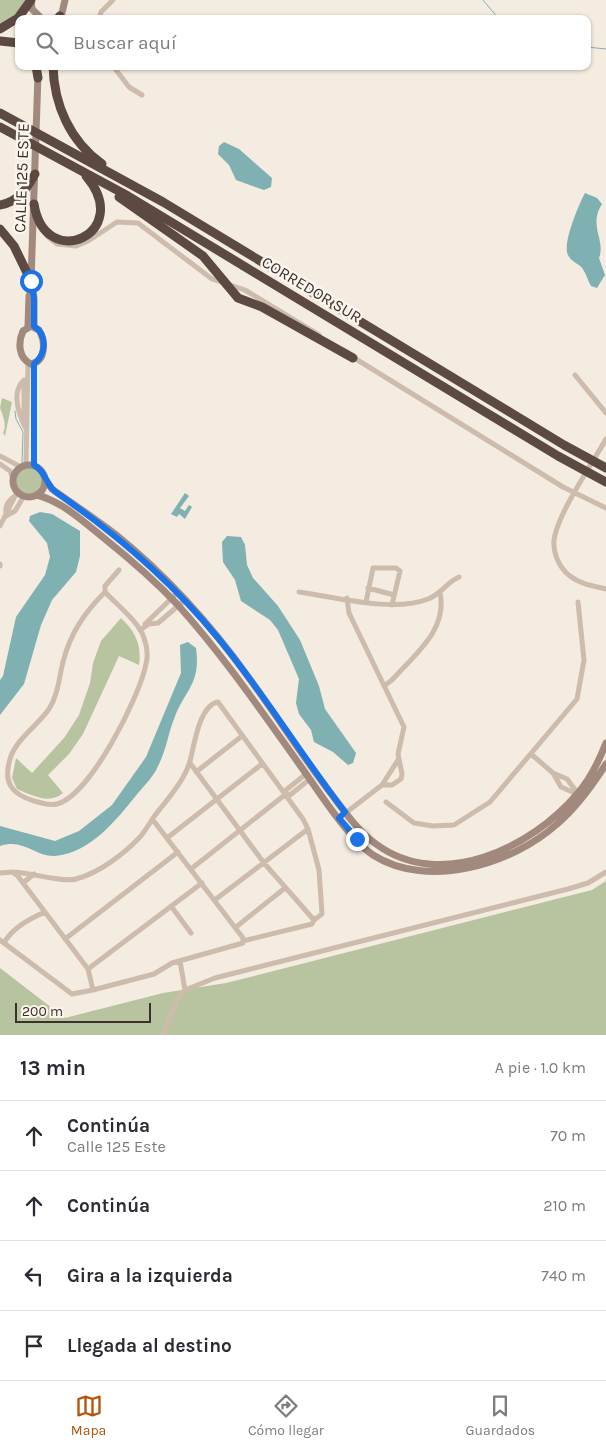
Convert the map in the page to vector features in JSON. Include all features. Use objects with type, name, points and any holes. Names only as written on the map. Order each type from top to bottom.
[{"type":"highway","points":[[20,15],[31,0]]},
{"type":"highway","points":[[0,30],[15,20]]},
{"type":"highway","points":[[0,41],[15,43]]},
{"type":"highway","points":[[37,70],[38,78]]},
{"type":"highway","points":[[54,70],[57,98],[69,128],[90,154],[128,183]]},
{"type":"highway","name":"CORREDOR SUR","points":[[0,113],[128,183],[564,445],[606,468]]},
{"type":"highway","name":"CORREDOR SUR","points":[[0,127],[81,170],[175,224],[558,456],[606,482]]},
{"type":"highway","points":[[0,134],[19,137]]},
{"type":"highway","points":[[34,204],[37,218],[43,229],[55,239],[70,242],[84,238],[97,225],[102,213],[101,200],[97,190],[81,170]]},
{"type":"highway","points":[[0,205],[12,202],[21,195],[35,174]]},
{"type":"highway","points":[[93,177],[203,256],[238,298],[262,307],[353,358]]},
{"type":"highway","points":[[0,229],[14,246],[31,281]]},
{"type":"street","points":[[31,0],[36,15]]},
{"type":"street","points":[[60,15],[66,0]]},
{"type":"street","points":[[100,15],[113,0]]},
{"type":"street","points":[[116,70],[129,88],[142,96]]},
{"type":"street","name":"CALLE 125 ESTE","points":[[31,326],[29,296],[31,291],[38,78]]},
{"type":"street","points":[[43,229],[48,237],[57,244],[76,246],[88,241],[117,222],[138,223],[212,279],[240,288],[306,326],[353,358],[563,486],[606,508]]},
{"type":"street","points":[[13,478],[27,466],[35,414],[35,390],[31,363],[22,354],[20,342],[23,331],[31,326],[42,334],[44,346],[40,358],[31,363],[23,414]]},
{"type":"street","points":[[575,375],[606,412]]},
{"type":"street","points":[[27,466],[26,429],[18,391],[28,376]]},
{"type":"street","points":[[23,414],[35,414]]},
{"type":"street","points":[[606,439],[554,535],[554,547],[559,564],[572,578],[606,589]]},
{"type":"street","points":[[0,456],[42,471],[52,489],[116,535],[178,592],[249,678],[345,812],[370,839],[397,856],[412,862],[446,865],[466,862],[508,848],[548,822],[580,796],[599,761],[606,743]]},
{"type":"street","points":[[0,464],[10,471],[19,495],[15,511],[6,516],[0,526]]},
{"type":"street","points":[[37,495],[44,488],[45,479]]},
{"type":"street","points":[[6,516],[5,508],[9,500],[19,495],[37,495],[50,499],[86,523],[171,599],[222,658],[339,818],[373,855],[411,869],[446,872],[512,854],[556,826],[606,764]]},
{"type":"street","points":[[366,602],[375,566],[396,568],[400,571],[392,606]]},
{"type":"street","points":[[105,592],[84,614],[75,628],[52,704],[12,755],[8,768],[8,781],[12,791],[19,796],[47,805],[57,804],[70,796],[107,753],[135,695],[146,667],[146,650],[140,630],[105,592],[105,586],[119,570]]},
{"type":"street","points":[[300,592],[392,606],[412,604],[440,593],[448,583],[459,577]]},
{"type":"street","points":[[368,588],[394,595]]},
{"type":"street","points":[[140,630],[178,592]]},
{"type":"street","points":[[384,686],[392,680],[438,625],[442,610],[440,593]]},
{"type":"street","points":[[339,818],[382,785],[398,760],[404,727],[349,613],[347,598]]},
{"type":"street","points":[[140,630],[158,623],[184,600]]},
{"type":"street","points":[[386,802],[414,823],[454,825],[490,802],[577,699],[584,660],[578,602]]},
{"type":"street","points":[[0,873],[34,874],[68,880],[96,871],[131,846],[177,787],[190,763],[197,731],[209,707],[218,702],[303,818],[308,829],[322,886],[322,914],[312,924],[243,941],[241,945],[165,966],[154,974],[72,994],[2,942],[23,924],[45,912]]},
{"type":"street","points":[[196,772],[242,736]]},
{"type":"street","points":[[531,754],[553,773],[567,779],[580,796]]},
{"type":"street","points":[[382,785],[392,785],[401,779],[402,774],[398,760]]},
{"type":"street","points":[[190,763],[264,863],[314,920]]},
{"type":"street","points":[[167,838],[262,764]]},
{"type":"street","points":[[553,773],[561,787],[580,796]]},
{"type":"street","points":[[191,869],[286,794],[286,790],[308,776]]},
{"type":"street","points":[[153,820],[216,899],[236,927],[243,941]]},
{"type":"street","points":[[216,899],[308,829]]},
{"type":"street","points":[[65,939],[178,852]]},
{"type":"street","points":[[12,872],[88,969],[93,990]]},
{"type":"street","points":[[163,1035],[177,999],[185,990],[215,978],[582,885],[606,872]]},
{"type":"street","points":[[23,884],[34,874]]},
{"type":"street","points":[[88,969],[202,882]]},
{"type":"street","points":[[236,927],[285,888]]},
{"type":"street","points":[[171,906],[191,933]]},
{"type":"street","points":[[180,961],[185,990]]},
{"type":"green space","points":[[0,0],[26,0],[14,16],[0,26]]},
{"type":"green space","points":[[2,398],[12,402],[5,436],[3,433],[4,421],[0,408]]},
{"type":"green space","points":[[29,468],[38,472],[42,481],[38,490],[29,494],[20,490],[16,481],[20,472]]},
{"type":"green space","points":[[121,618],[134,633],[139,651],[139,665],[119,656],[83,734],[69,754],[48,775],[63,793],[58,797],[46,799],[17,789],[12,778],[16,758],[32,773],[64,738],[79,715],[101,641]]},
{"type":"green space","points":[[606,881],[606,1035],[0,1035],[0,968],[65,1018],[163,993],[226,983],[592,890]]},
{"type":"water","points":[[224,142],[239,149],[272,178],[271,187],[264,190],[236,180],[229,165],[218,154],[219,146]]},
{"type":"water","points":[[585,193],[597,198],[602,204],[598,212],[597,226],[601,251],[599,258],[605,275],[597,288],[591,286],[580,266],[569,257],[567,250],[569,233]]},
{"type":"water","points":[[185,493],[189,496],[180,508],[185,511],[189,505],[192,507],[185,519],[179,514],[177,517],[171,514]]},
{"type":"water","points":[[40,512],[52,514],[80,531],[80,556],[76,572],[52,600],[41,625],[24,684],[0,715],[0,680],[3,676],[16,617],[45,575],[50,557],[47,543],[29,521],[30,516]]},
{"type":"water","points":[[227,536],[241,537],[245,545],[247,565],[253,578],[278,606],[300,640],[319,686],[325,709],[356,753],[353,763],[348,765],[333,752],[314,742],[311,730],[299,714],[296,703],[299,679],[278,630],[270,620],[241,601],[235,580],[223,562],[222,542]]},
{"type":"water","points":[[188,642],[196,648],[197,660],[194,679],[178,709],[161,760],[149,780],[112,824],[92,842],[80,849],[55,856],[41,854],[16,844],[0,846],[0,826],[55,841],[79,831],[112,805],[146,757],[181,673],[180,645]]},
{"type":"waterway","points":[[483,0],[496,15]]},
{"type":"waterway","points":[[591,47],[606,49]]},
{"type":"waterway","points":[[15,411],[16,419],[23,432],[22,463]]},
{"type":"route","points":[[31,281],[31,291],[34,298],[34,326],[42,334],[44,341],[43,352],[34,364],[34,465],[42,471],[48,486],[116,535],[178,592],[203,620],[249,678],[345,812],[339,818],[357,839]]}]
